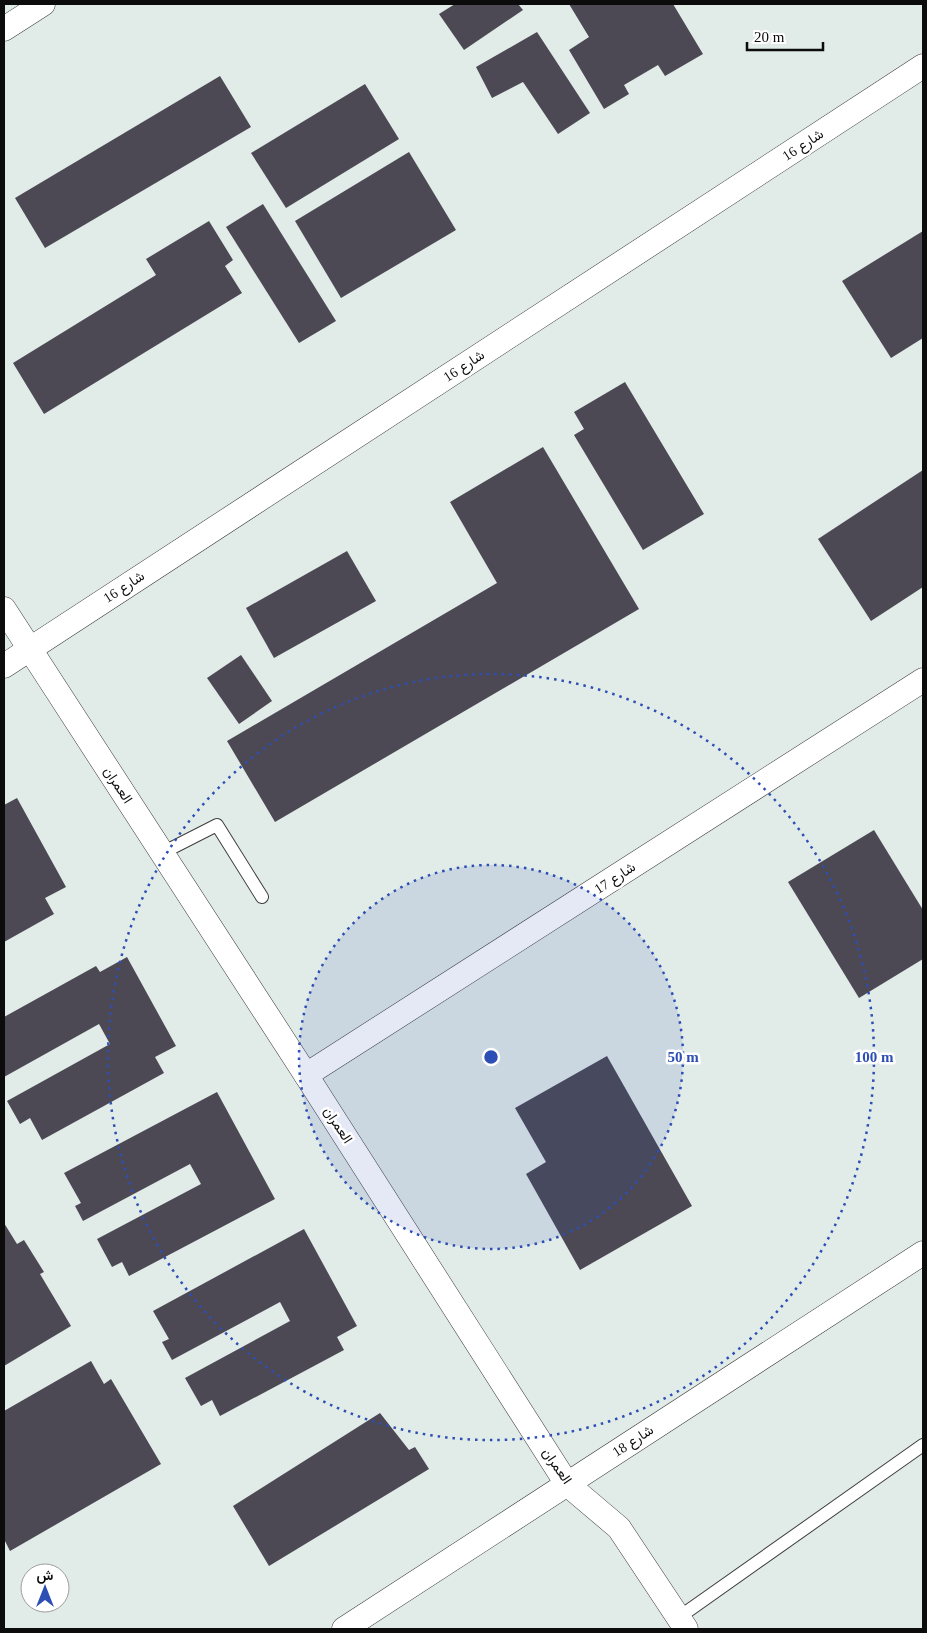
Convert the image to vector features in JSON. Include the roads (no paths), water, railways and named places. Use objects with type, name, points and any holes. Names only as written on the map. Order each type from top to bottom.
[{"type":"street","points":[[4,29],[43,4]]},
{"type":"street","name":"شارع 16","points":[[4,666],[923,66]]},
{"type":"street","name":"العمران","points":[[4,609],[306,1075],[567,1484],[619,1528],[682,1624]]},
{"type":"street","name":"شارع 17","points":[[306,1075],[923,680]]},
{"type":"street","name":"شارع 18","points":[[344,1629],[923,1253]]},
{"type":"lane","points":[[162,853],[217,825],[262,898]]},
{"type":"lane","points":[[682,1624],[923,1445]]}]
